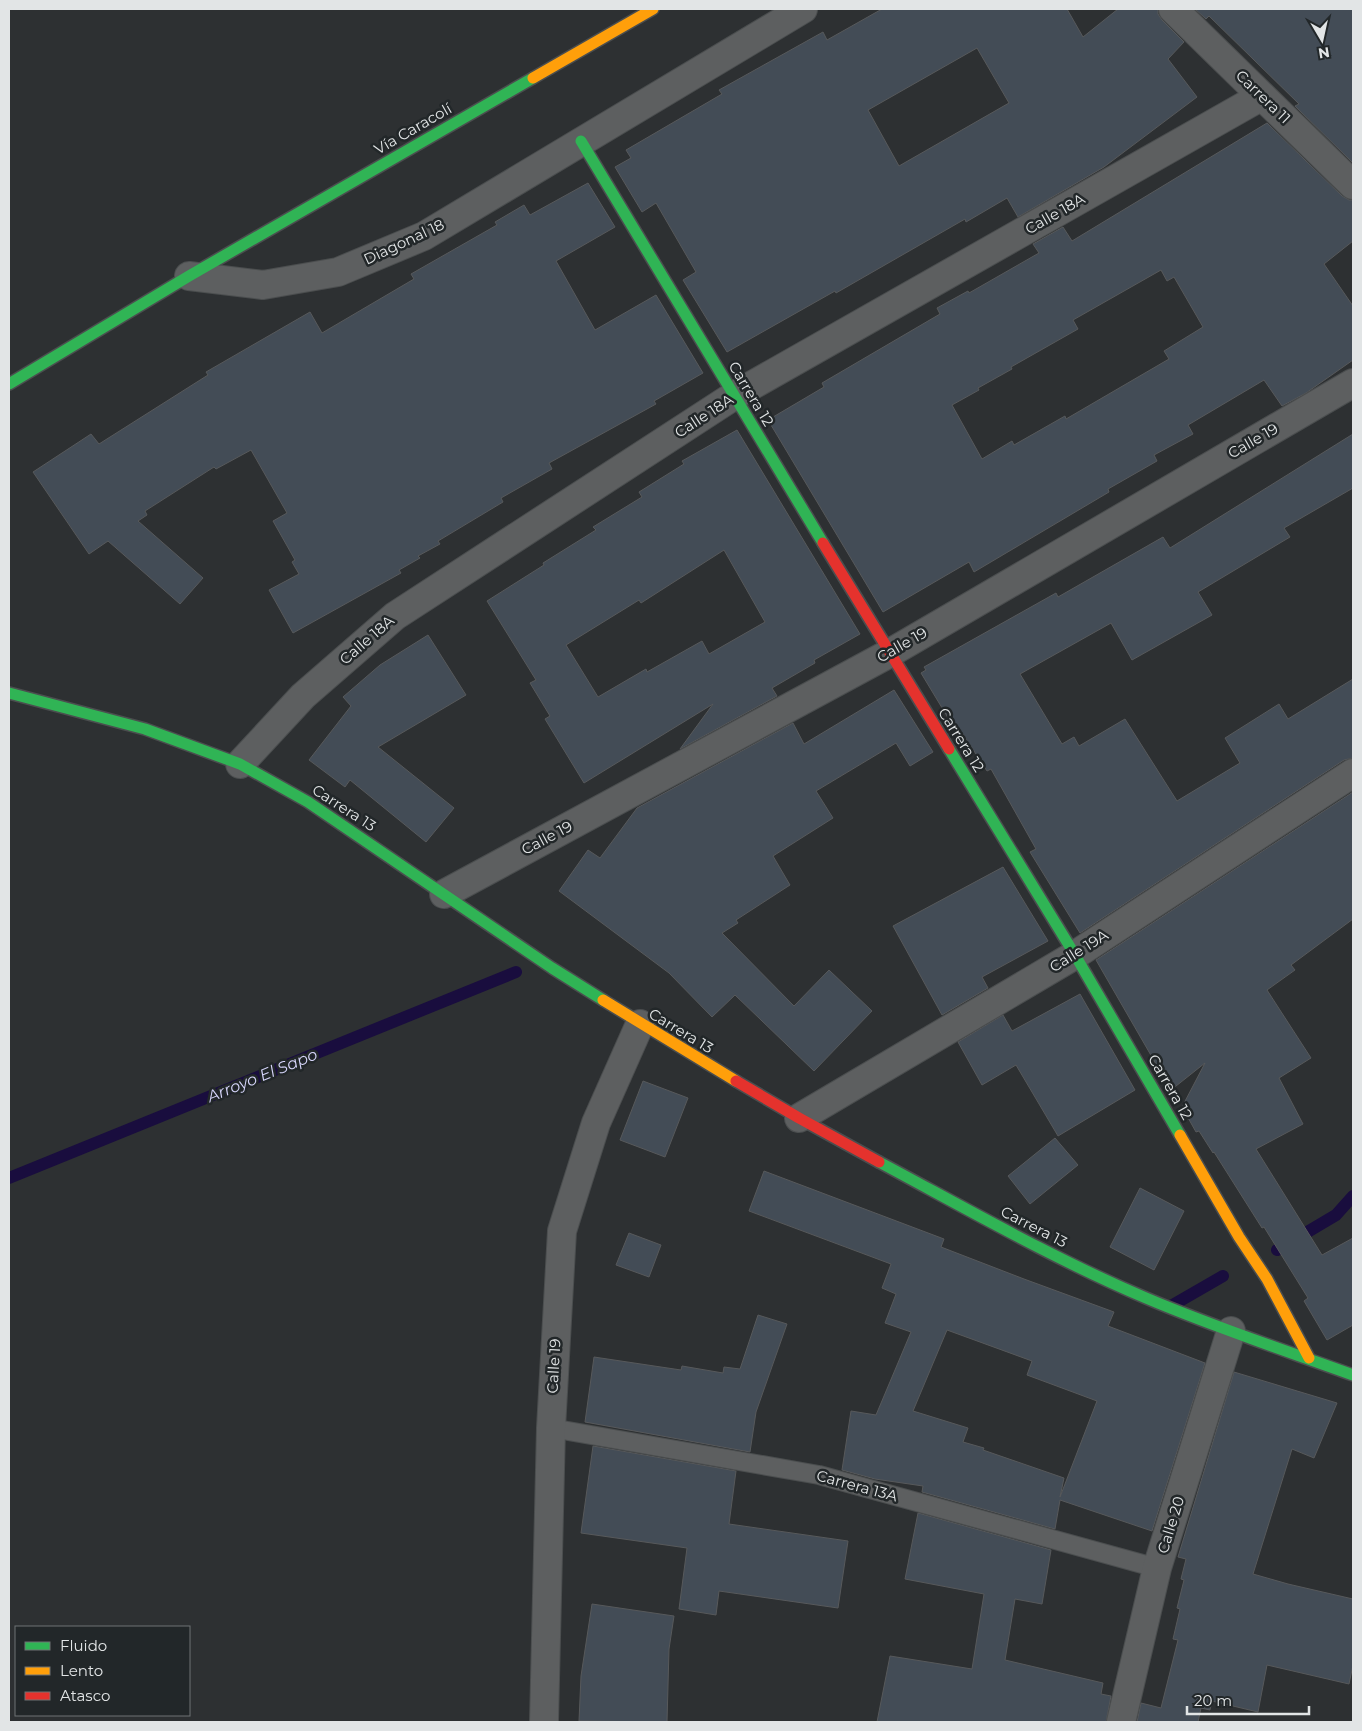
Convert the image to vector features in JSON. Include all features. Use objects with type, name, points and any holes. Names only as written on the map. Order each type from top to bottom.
[{"type":"street","name":"Vía Caracolí","points":[[189,276],[653,9]]},
{"type":"street","name":"Diagonal 18","points":[[189,276],[263,285],[338,272],[424,236],[803,9]]},
{"type":"street","name":"Carrera 11","points":[[1173,9],[1353,185]]},
{"type":"street","name":"Calle 18A","points":[[240,764],[303,696],[395,616],[735,395],[1262,96]]},
{"type":"street","name":"Carrera 12","points":[[581,141],[1075,955],[1240,1237],[1267,1279],[1309,1358]]},
{"type":"street","points":[[9,384],[189,276]]},
{"type":"street","name":"Calle 19","points":[[444,894],[890,652],[1353,383]]},
{"type":"street","name":"Carrera 13","points":[[9,693],[145,729],[240,764],[308,802],[552,968],[640,1024],[799,1118],[1029,1243],[1146,1298],[1231,1332],[1353,1375]]},
{"type":"street","name":"Calle 19A","points":[[799,1118],[1075,955],[1353,773]]},
{"type":"street","name":"Calle 19","points":[[544,1722],[550,1428],[562,1231],[596,1123],[640,1024]]},
{"type":"street","name":"Calle 20","points":[[1121,1722],[1157,1568],[1231,1332]]},
{"type":"lane","name":"Carrera 13A","points":[[550,1428],[819,1475],[1157,1568]]},
{"type":"building","points":[[882,9],[1067,9],[1083,37],[1118,9],[1158,9],[1158,14],[1162,20],[1184,42],[1168,59],[1197,97],[1104,167],[1018,217],[1007,198],[966,222],[965,219],[836,293],[835,291],[727,352],[683,280],[696,272],[656,203],[642,212],[615,167],[631,158],[626,150],[722,94],[719,90],[823,32],[827,40]],"holes":[[[977,48],[1009,103],[899,166],[868,110]]]},
{"type":"building","points":[[1195,9],[1353,9],[1353,163],[1295,106],[1299,104],[1209,16],[1206,19]]},
{"type":"building","points":[[1267,123],[1342,196],[1353,200],[1353,241],[1324,264],[1353,306],[1353,360],[1306,393],[1282,406],[1264,380],[1188,425],[1193,434],[1154,455],[1157,461],[1108,489],[1109,492],[974,572],[969,562],[883,612],[768,420],[824,387],[822,383],[940,314],[937,308],[968,291],[969,293],[1039,253],[1033,244],[1063,227],[1072,241]],"holes":[[[1161,270],[1167,281],[1174,277],[1203,327],[1164,351],[1169,359],[1066,419],[1065,416],[1014,445],[1012,441],[982,459],[952,405],[1012,369],[1011,367],[1078,329],[1073,320]]]},
{"type":"building","points":[[588,183],[615,227],[556,261],[595,330],[656,295],[703,373],[654,401],[656,404],[549,463],[552,469],[501,498],[503,502],[438,541],[440,544],[418,556],[420,558],[399,570],[401,573],[293,633],[269,590],[299,574],[292,562],[295,560],[273,521],[287,513],[251,450],[216,469],[214,467],[145,511],[147,515],[138,521],[203,578],[180,604],[108,541],[89,554],[33,472],[91,434],[99,444],[208,375],[206,372],[310,312],[322,333],[414,279],[411,274],[497,225],[495,222],[524,205],[530,215]]},
{"type":"building","points":[[737,430],[860,634],[814,660],[815,663],[772,688],[777,696],[680,749],[713,704],[584,783],[545,719],[550,716],[530,683],[536,680],[487,601],[596,530],[593,527],[642,497],[639,492],[684,464],[682,461]],"holes":[[[724,550],[765,622],[709,654],[702,641],[647,672],[646,669],[598,697],[566,645],[639,600],[641,603]]]},
{"type":"building","points":[[1353,434],[1353,488],[1284,528],[1290,537],[1198,592],[1212,615],[1132,660],[1111,623],[1020,674],[1062,744],[1074,737],[1079,746],[1125,719],[1177,801],[1240,763],[1225,738],[1279,704],[1288,719],[1353,679],[1353,758],[1344,760],[1080,933],[1030,852],[1036,849],[991,769],[987,771],[963,734],[959,736],[921,673],[926,670],[924,667],[1056,593],[1058,597],[1163,537],[1170,548]]},
{"type":"building","points":[[428,635],[466,695],[378,747],[454,808],[426,842],[350,780],[345,787],[309,760],[351,706],[343,697],[380,665]]},
{"type":"building","points":[[894,690],[933,752],[910,766],[896,743],[816,791],[833,818],[773,856],[790,885],[736,920],[738,923],[722,933],[794,1006],[829,970],[872,1011],[814,1071],[735,995],[712,1017],[669,973],[559,891],[588,850],[600,858],[637,808],[793,723],[804,744]]},
{"type":"building","points":[[1353,792],[1353,919],[1291,965],[1295,970],[1267,990],[1311,1058],[1279,1078],[1303,1124],[1256,1149],[1322,1255],[1353,1238],[1353,1325],[1327,1340],[1304,1301],[1308,1298],[1264,1227],[1262,1228],[1199,1131],[1196,1132],[1182,1107],[1205,1063],[1171,1090],[1096,960]]},
{"type":"building","points":[[1003,867],[1048,941],[982,977],[988,988],[942,1015],[893,926]]},
{"type":"building","points":[[1080,994],[1135,1090],[1058,1136],[1016,1065],[982,1085],[958,1042],[1003,1015],[1012,1031]]},
{"type":"building","points":[[643,1081],[688,1098],[665,1157],[620,1140]]},
{"type":"building","points":[[1055,1138],[1078,1165],[1030,1204],[1008,1176]]},
{"type":"building","points":[[764,1171],[944,1239],[941,1247],[1114,1312],[1108,1326],[1205,1363],[1152,1531],[1060,1500],[1055,1529],[922,1492],[923,1486],[875,1479],[842,1470],[851,1411],[876,1415],[911,1332],[885,1323],[896,1294],[882,1288],[891,1264],[749,1211]],"holes":[[[947,1330],[1032,1361],[1027,1375],[1097,1401],[1060,1497],[1064,1478],[963,1442],[968,1428],[913,1411]]]},
{"type":"building","points":[[1140,1188],[1184,1211],[1154,1270],[1110,1247]]},
{"type":"building","points":[[629,1233],[661,1245],[649,1277],[616,1265]]},
{"type":"building","points":[[758,1315],[787,1324],[756,1412],[750,1452],[585,1422],[594,1357],[681,1370],[682,1366],[723,1373],[724,1367],[740,1369]]},
{"type":"building","points":[[1234,1372],[1337,1403],[1314,1458],[1292,1449],[1253,1574],[1353,1599],[1353,1665],[1349,1684],[1267,1665],[1258,1712],[1212,1701],[1210,1710],[1201,1708],[1198,1722],[1137,1722],[1141,1703],[1161,1708],[1178,1640],[1173,1639],[1180,1609],[1177,1608],[1184,1580],[1181,1579],[1186,1559],[1178,1557]]},
{"type":"building","points":[[593,1446],[736,1471],[729,1524],[848,1541],[838,1608],[719,1591],[716,1615],[679,1609],[687,1548],[581,1533]]},
{"type":"building","points":[[918,1513],[1051,1550],[1042,1604],[1015,1599],[1005,1660],[1103,1683],[1101,1694],[1111,1696],[1106,1722],[877,1722],[890,1656],[972,1669],[984,1594],[905,1579]]},
{"type":"building","points":[[592,1604],[674,1616],[669,1649],[667,1722],[579,1721],[581,1676]]},
{"type":"waterway","name":"Arroyo El Sapo","points":[[9,1178],[516,972]]},
{"type":"waterway","name":"Arroyo El Sapo","points":[[1277,1250],[1336,1215],[1353,1196]]},
{"type":"waterway","name":"Arroyo El Sapo","points":[[1171,1306],[1223,1276]]},
{"type":"traffic: fast","points":[[9,384],[189,276],[533,78]]},
{"type":"traffic: fast","points":[[581,141],[823,543]]},
{"type":"traffic: fast","points":[[9,693],[145,729],[240,764],[308,802],[552,968],[603,1000]]},
{"type":"traffic: fast","points":[[949,749],[1075,955],[1180,1135]]},
{"type":"traffic: fast","points":[[879,1162],[1011,1233],[1112,1283],[1197,1319],[1353,1375]]},
{"type":"traffic: slow","points":[[533,78],[653,9]]},
{"type":"traffic: slow","points":[[603,1000],[736,1081]]},
{"type":"traffic: slow","points":[[1180,1135],[1239,1237],[1267,1279],[1309,1358]]},
{"type":"traffic: jam","points":[[823,543],[949,749]]},
{"type":"traffic: jam","points":[[736,1081],[879,1162]]}]
